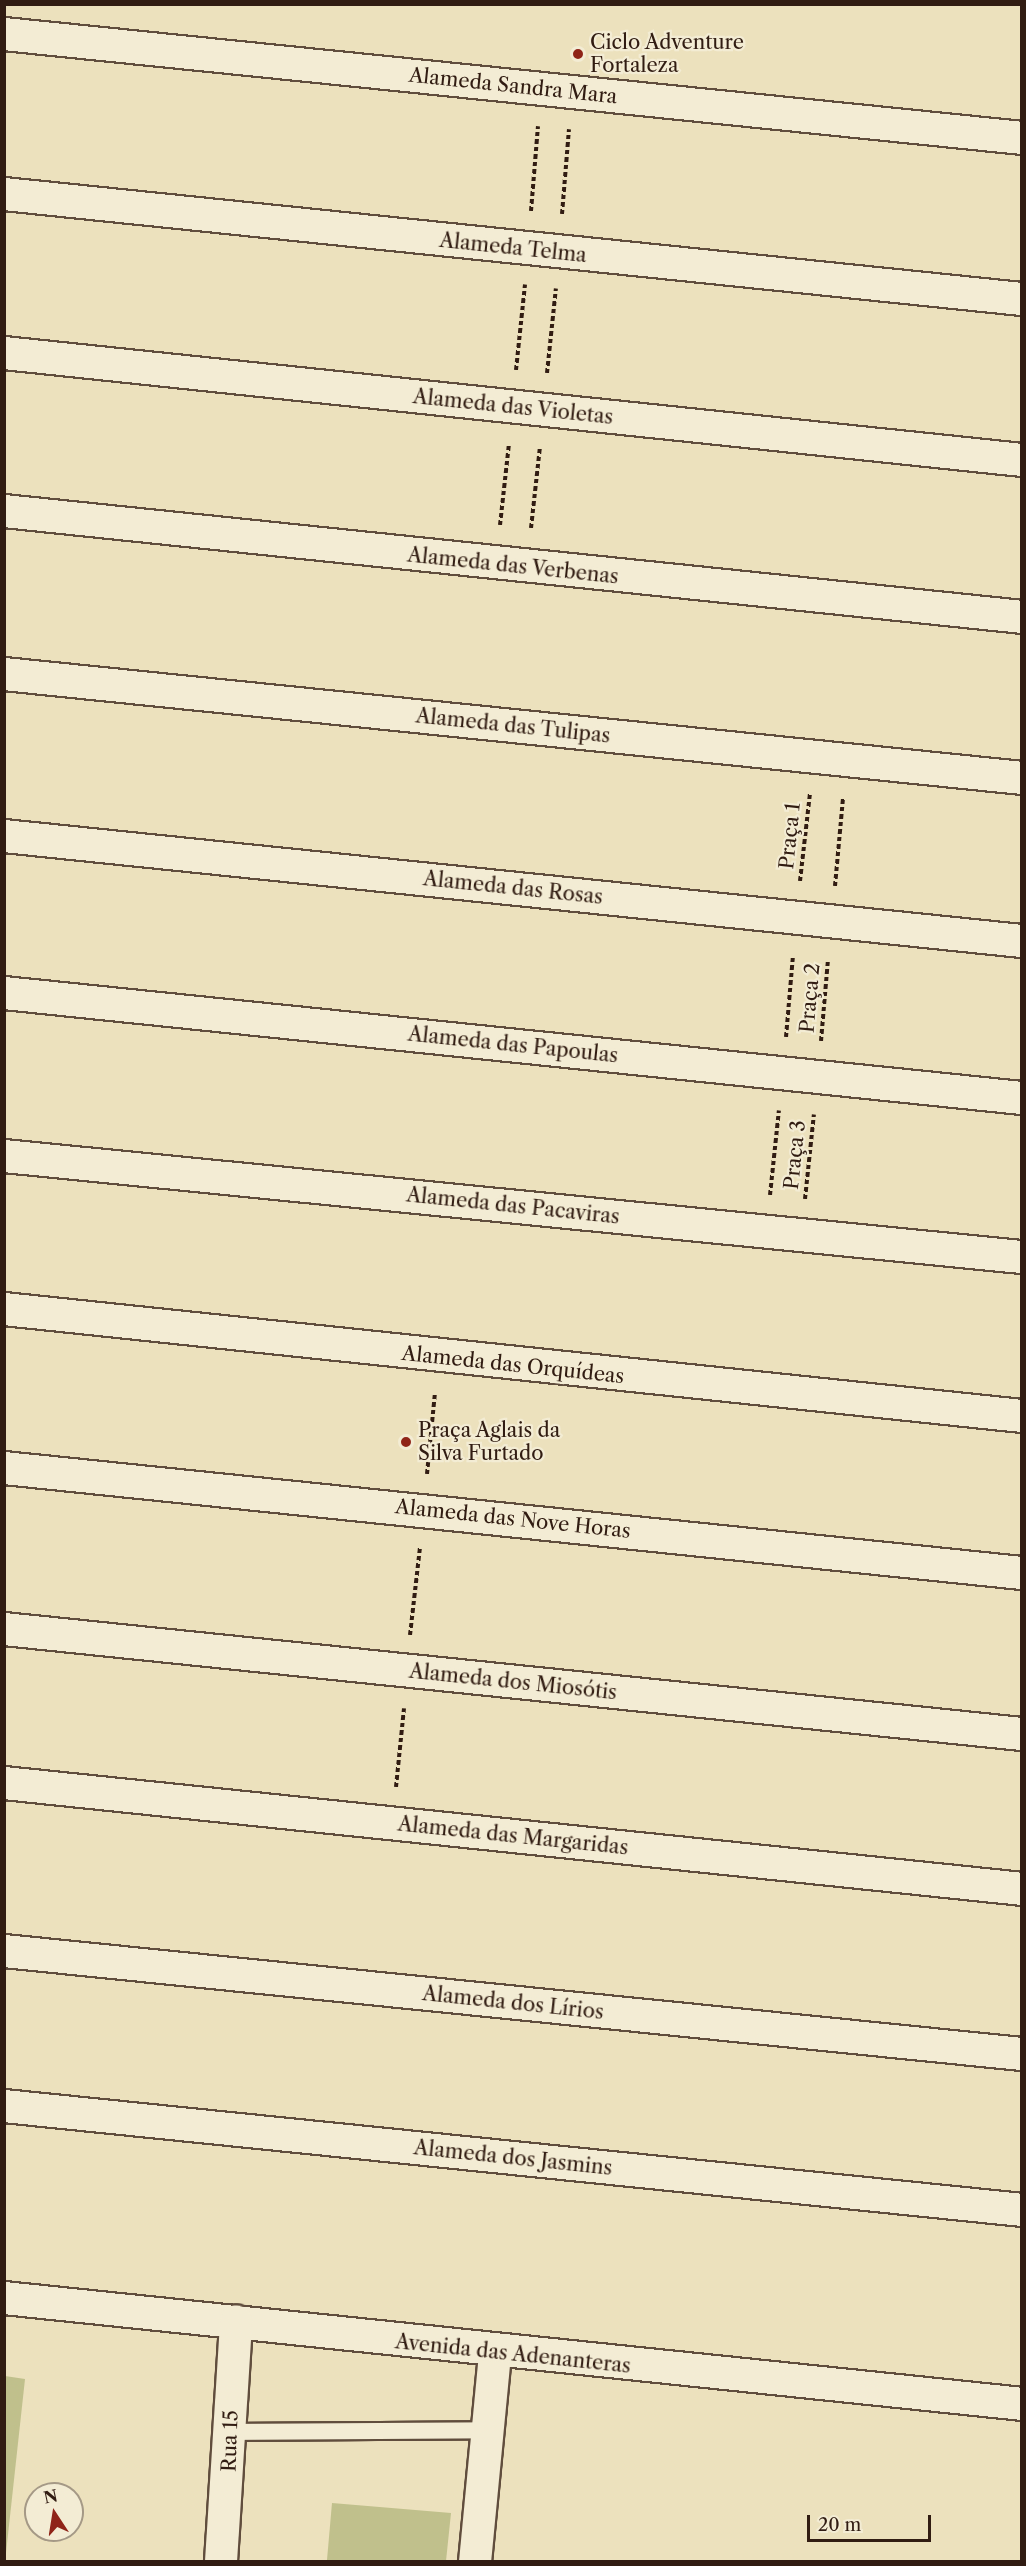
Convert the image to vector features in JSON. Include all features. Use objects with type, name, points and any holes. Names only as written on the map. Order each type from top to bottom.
[{"type":"street","name":"Alameda Sandra Mara","points":[[4,34],[1022,138]]},
{"type":"street","name":"Alameda Telma","points":[[4,194],[1022,299]]},
{"type":"street","name":"Alameda das Violetas","points":[[4,353],[1022,460]]},
{"type":"street","name":"Alameda das Verbenas","points":[[4,511],[1022,617]]},
{"type":"street","name":"Alameda das Tulipas","points":[[4,674],[1022,778]]},
{"type":"street","name":"Alameda das Rosas","points":[[4,836],[1022,941]]},
{"type":"street","name":"Alameda das Papoulas","points":[[4,993],[1022,1098]]},
{"type":"street","name":"Alameda das Pacaviras","points":[[4,1156],[1022,1257]]},
{"type":"street","name":"Alameda das Orquídeas","points":[[4,1309],[438,1357],[1022,1416]]},
{"type":"street","name":"Alameda das Nove Horas","points":[[4,1468],[424,1509],[1022,1573]]},
{"type":"street","name":"Alameda dos Miosótis","points":[[4,1629],[1022,1734]]},
{"type":"street","name":"Alameda das Margaridas","points":[[4,1784],[1022,1888]]},
{"type":"street","name":"Alameda dos Lírios","points":[[4,1951],[1022,2054]]},
{"type":"street","name":"Alameda dos Jasmins","points":[[4,2106],[1022,2210]]},
{"type":"street","name":"Avenida das Adenanteras","points":[[4,2298],[236,2321],[495,2354],[1022,2404]]},
{"type":"street","name":"Rua 15","points":[[220,2562],[236,2321]]},
{"type":"street","points":[[475,2562],[495,2354]]},
{"type":"lane","points":[[230,2432],[487,2430]]},
{"type":"path","points":[[496,564],[513,408],[541,89]]},
{"type":"path","points":[[527,567],[559,253],[572,92]]},
{"type":"path","name":"Praça 1","points":[[796,918],[814,757]]},
{"type":"path","points":[[832,921],[847,760]]},
{"type":"path","name":"Praça 2","points":[[783,1074],[796,918]]},
{"type":"path","name":"Praça 2","points":[[818,1077],[832,921]]},
{"type":"path","name":"Praça 3","points":[[767,1232],[783,1074]]},
{"type":"path","name":"Praça 3","points":[[801,1236],[818,1077]]},
{"type":"path","points":[[424,1509],[438,1357]]},
{"type":"green space","points":[[5,2376],[25,2379],[5,2562],[4,2561]]},
{"type":"green space","points":[[332,2503],[451,2513],[446,2561],[327,2560]]},
{"type":"place","name":"Ciclo Adventure Fortaleza","points":[[578,54]]},
{"type":"place","name":"Praça Aglais da Silva Furtado","points":[[406,1442]]}]
